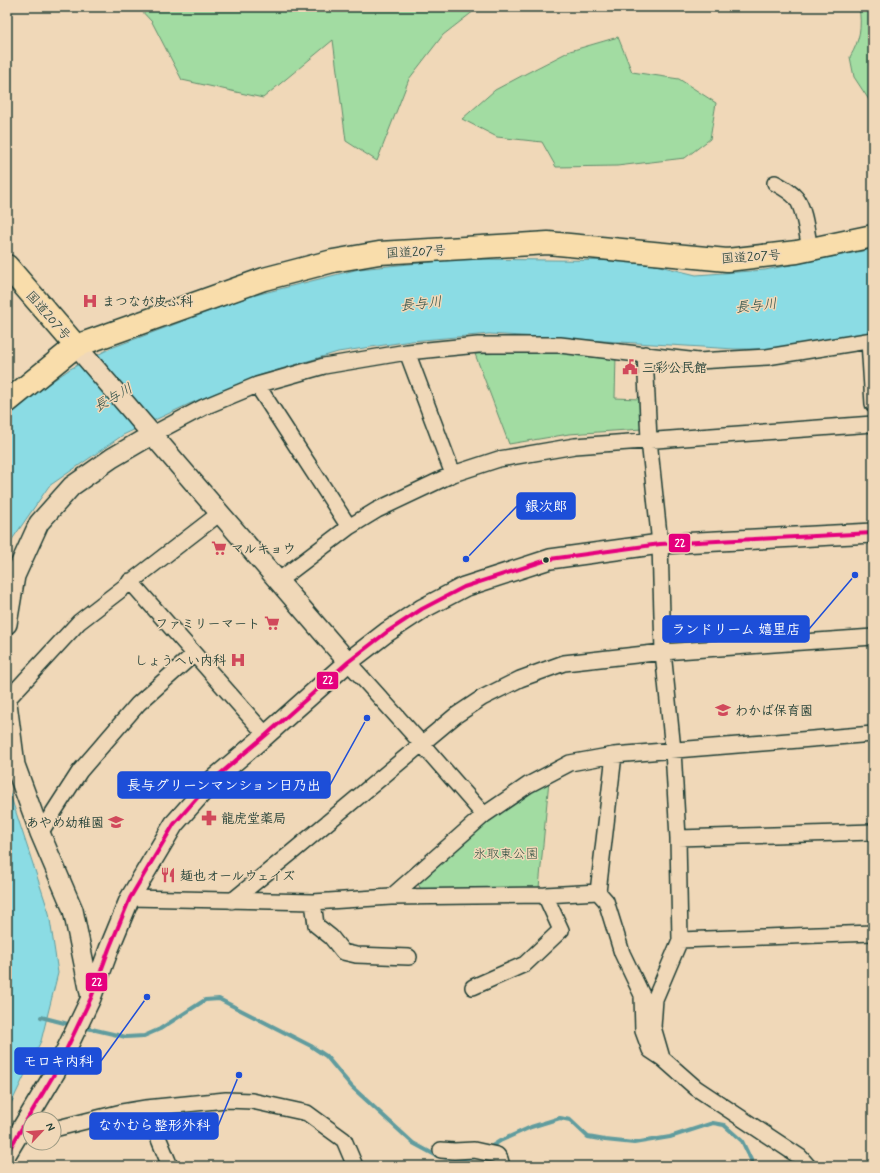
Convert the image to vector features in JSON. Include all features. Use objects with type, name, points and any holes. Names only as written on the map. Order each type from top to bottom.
[{"type":"main road","name":"国道207号","points":[[7,266],[79,350],[264,279],[333,261],[379,253],[548,243],[727,260],[810,250],[873,236]]},
{"type":"main road","points":[[7,402],[79,350]]},
{"type":"street","points":[[775,183],[796,198],[805,222],[810,250]]},
{"type":"street","points":[[7,624],[16,576],[39,523],[72,486],[150,432],[257,385],[324,366],[407,352],[478,345],[560,345],[698,360],[767,357],[871,341],[873,404]]},
{"type":"street","points":[[79,350],[348,662],[484,815]]},
{"type":"street","points":[[407,352],[453,474]]},
{"type":"street","points":[[645,354],[649,440],[660,544],[664,652],[673,750],[678,838],[680,940],[655,999],[653,1026],[662,1058]]},
{"type":"street","points":[[257,385],[349,526]]},
{"type":"street","points":[[278,581],[349,526],[376,510],[453,474],[499,459],[575,446],[873,424]]},
{"type":"street","points":[[91,998],[73,910],[40,833],[16,765],[7,701],[79,622],[130,581],[220,513]]},
{"type":"street","points":[[17,1143],[56,1072],[91,998],[108,949],[130,898],[174,824],[214,779],[266,736],[348,662],[387,632],[422,609],[464,587],[550,559],[660,544],[873,533]]},
{"type":"street","points":[[130,581],[266,736]]},
{"type":"street","points":[[232,901],[454,716],[482,698],[520,679],[564,663],[664,652],[873,637]]},
{"type":"street","points":[[40,833],[80,771],[138,704],[194,654]]},
{"type":"street","points":[[391,897],[484,815],[528,785],[570,763],[614,755],[873,734]]},
{"type":"street","points":[[614,755],[598,892],[606,901],[622,953],[642,995],[643,1031],[650,1050],[662,1058],[696,1088],[800,1157],[808,1166]]},
{"type":"street","points":[[678,838],[873,832]]},
{"type":"street","points":[[130,898],[313,902],[391,897],[598,892]]},
{"type":"street","points":[[473,987],[524,964],[561,930],[545,894]]},
{"type":"street","points":[[313,902],[316,925],[331,937],[343,952],[356,955],[409,956]]},
{"type":"street","points":[[680,940],[873,933]]},
{"type":"street","points":[[62,1127],[122,1112],[146,1108],[226,1100],[252,1101],[307,1113],[344,1140],[355,1166]]},
{"type":"street","points":[[146,1108],[170,1166]]},
{"type":"street","points":[[441,1150],[474,1150],[498,1160]]},
{"type":"green space","points":[[138,7],[479,7],[443,35],[409,79],[377,161],[346,141],[333,40],[263,98],[182,80],[152,22]]},
{"type":"green space","points":[[859,7],[873,7],[873,106],[854,77],[850,57],[858,39],[860,21]]},
{"type":"green space","points":[[618,37],[632,72],[679,79],[716,103],[710,139],[685,158],[617,166],[556,167],[542,142],[497,137],[462,119],[495,90],[527,73],[570,51]]},
{"type":"green space","points":[[550,352],[616,355],[615,398],[640,399],[642,429],[569,434],[509,444],[475,354]]},
{"type":"green space","name":"氷取東公園","points":[[549,780],[539,888],[422,891],[417,882],[497,815]]},
{"type":"water","name":"長与川","points":[[873,249],[873,335],[786,349],[735,349],[489,334],[411,341],[338,352],[261,375],[189,404],[123,435],[49,486],[11,541],[7,559],[7,417],[19,404],[70,369],[111,348],[248,297],[359,269],[460,259],[639,261],[696,275],[765,270]]},
{"type":"water","points":[[7,785],[49,913],[58,973],[41,1041],[7,1112]]},
{"type":"waterway","points":[[87,1028],[126,1037],[144,1036],[160,1029],[205,1000],[219,999],[311,1046],[326,1056],[352,1087],[413,1143],[437,1156],[459,1160],[475,1157]]},
{"type":"waterway","points":[[41,1017],[68,1024]]},
{"type":"waterway","points":[[489,1148],[500,1141],[531,1127],[560,1118],[570,1120],[588,1137],[634,1143],[670,1137],[713,1123],[724,1125],[742,1141],[754,1166]]},
{"type":"transit line","name":"22","points":[[7,1153],[56,1071],[91,998],[130,898],[174,824],[214,779],[348,662],[387,632],[422,609],[464,587],[550,559],[660,544],[873,533]]},
{"type":"place","name":"まつなが皮ふ科","points":[[90,301]]},
{"type":"place","name":"三彩公民館","points":[[630,367]]},
{"type":"place","name":"マルキョウ","points":[[219,548]]},
{"type":"place","name":"銀次郎","points":[[466,559]]},
{"type":"place","name":"ランドリーム 嬉里店","points":[[855,575]]},
{"type":"place","name":"ファミリーマート","points":[[272,623]]},
{"type":"place","name":"しょうへい内科","points":[[238,660]]},
{"type":"place","name":"わかば保育園","points":[[723,710]]},
{"type":"place","name":"長与グリーンマンション日乃出","points":[[367,718]]},
{"type":"place","name":"龍虎堂薬局","points":[[209,818]]},
{"type":"place","name":"あやめ幼稚園","points":[[116,822]]},
{"type":"place","name":"麺也オールウェイズ","points":[[168,875]]},
{"type":"place","name":"モロキ内科","points":[[147,997]]},
{"type":"place","name":"なかむら整形外科","points":[[239,1075]]}]
